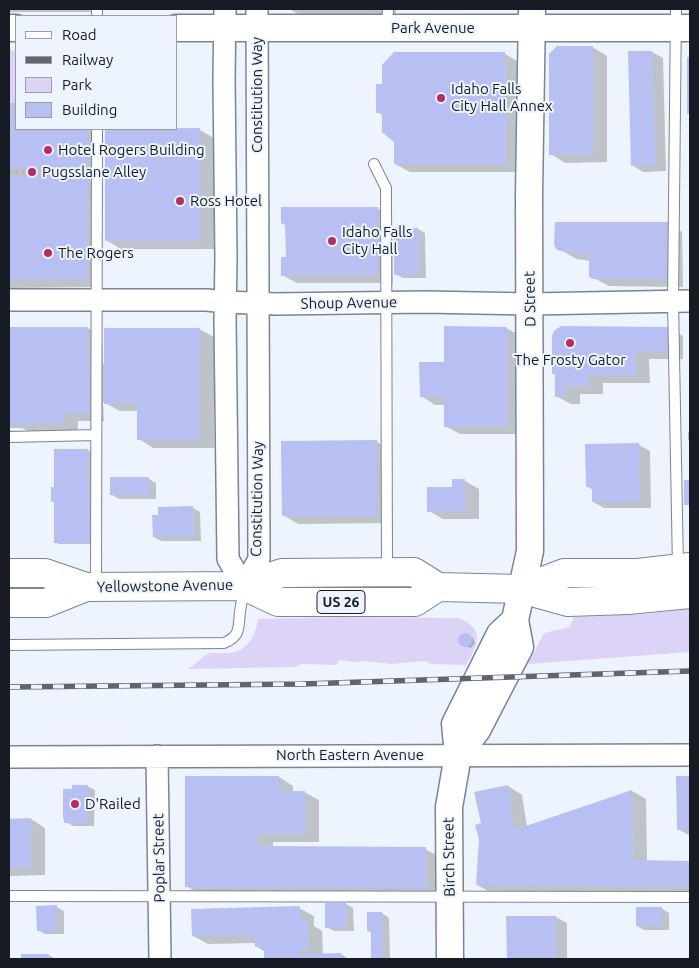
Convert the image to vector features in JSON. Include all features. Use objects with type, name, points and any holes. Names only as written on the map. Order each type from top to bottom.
[{"type":"highway","points":[[522,588],[564,573],[638,573],[684,568]]},
{"type":"highway","name":"Yellowstone Avenue","points":[[9,573],[45,573],[91,587],[244,586],[282,573],[414,572],[438,587],[415,602],[278,602],[244,586]]},
{"type":"highway","name":"Yellowstone Avenue","points":[[9,603],[46,603],[91,587]]},
{"type":"highway","points":[[438,587],[522,588],[568,602],[628,600],[690,594]]},
{"type":"street","name":"Park Avenue","points":[[178,28],[224,18],[532,18],[681,21]]},
{"type":"street","name":"Constitution Way","points":[[224,18],[228,559],[244,586]]},
{"type":"street","name":"D Street","points":[[522,588],[530,551],[528,195],[532,18]]},
{"type":"street","name":"Constitution Way","points":[[244,586],[259,559],[257,19]]},
{"type":"street","name":"Shoup Avenue","points":[[9,300],[207,300],[258,304],[530,304],[682,301]]},
{"type":"street","name":"Birch Street","points":[[450,959],[448,807],[458,755],[455,724],[500,634],[515,620],[522,588]]},
{"type":"street","name":"North Eastern Avenue","points":[[9,756],[690,755]]},
{"type":"street","name":"Poplar Street","points":[[157,756],[160,959]]},
{"type":"lane","points":[[681,21],[684,568]]},
{"type":"lane","points":[[91,587],[96,435],[97,130]]},
{"type":"lane","points":[[374,164],[386,188],[387,573]]},
{"type":"lane","points":[[9,437],[96,435]]},
{"type":"lane","points":[[9,645],[224,643],[233,639],[239,628],[239,614],[244,586]]},
{"type":"lane","points":[[9,896],[690,897]]},
{"type":"path","points":[[9,172],[96,172]]},
{"type":"green space","points":[[9,50],[15,51],[15,103],[9,103]]},
{"type":"green space","points":[[690,609],[690,652],[528,664],[544,633],[571,627],[569,626],[573,621],[573,617],[645,614]]},
{"type":"green space","points":[[339,617],[459,618],[473,627],[477,638],[476,644],[466,665],[431,664],[426,661],[391,664],[340,660],[336,665],[302,664],[295,667],[187,669],[210,653],[233,652],[245,647],[255,632],[258,619]]},
{"type":"building","points":[[557,46],[593,46],[593,155],[549,155],[549,54]]},
{"type":"building","points":[[628,51],[652,51],[656,166],[631,166]]},
{"type":"building","name":"Idaho Falls City Hall Annex","points":[[394,52],[505,52],[506,164],[394,164],[394,142],[382,132],[382,113],[376,113],[376,84],[382,84],[382,65]]},
{"type":"building","points":[[687,57],[690,57],[690,114],[687,114]]},
{"type":"building","name":"Hotel Rogers Building","points":[[9,103],[15,103],[15,125],[12,125],[12,131],[88,130],[88,168],[9,168]]},
{"type":"building","points":[[178,128],[200,128],[200,241],[105,241],[105,130],[178,130]]},
{"type":"building","name":"The Rogers","points":[[9,176],[88,176],[88,279],[9,280]]},
{"type":"building","name":"Idaho Falls City Hall","points":[[281,207],[378,207],[378,275],[281,276],[281,257],[286,257],[285,225],[281,223]]},
{"type":"building","points":[[555,222],[668,222],[669,279],[593,279],[589,277],[589,255],[556,249],[554,244]]},
{"type":"building","points":[[394,227],[418,228],[419,275],[394,275]]},
{"type":"building","points":[[444,326],[507,327],[507,426],[444,427],[444,397],[420,397],[419,362],[444,362]]},
{"type":"building","points":[[561,326],[669,327],[668,351],[635,351],[636,375],[588,375],[588,386],[566,386],[566,396],[555,397],[555,374],[552,374],[552,336],[554,331]]},
{"type":"building","points":[[9,327],[88,327],[89,413],[64,413],[64,423],[9,424]]},
{"type":"building","points":[[104,328],[200,328],[199,440],[137,440],[137,403],[104,404]]},
{"type":"building","points":[[377,440],[377,516],[282,516],[281,441]]},
{"type":"building","points":[[639,443],[640,502],[592,502],[592,487],[586,487],[585,444]]},
{"type":"building","points":[[54,449],[88,449],[89,543],[54,543],[54,501],[51,502],[51,487],[54,487]]},
{"type":"building","points":[[110,477],[149,477],[149,495],[110,495]]},
{"type":"building","points":[[452,479],[465,479],[465,511],[427,512],[427,487],[452,487]]},
{"type":"building","points":[[684,480],[690,480],[690,505],[684,505]]},
{"type":"building","points":[[193,506],[194,537],[153,537],[152,515],[158,515],[158,507]]},
{"type":"building","points":[[465,633],[470,635],[472,640],[470,645],[465,647],[460,645],[458,640],[460,635]]},
{"type":"building","points":[[185,776],[279,776],[279,791],[305,791],[305,834],[258,834],[258,846],[426,847],[426,888],[185,887]]},
{"type":"building","points":[[676,776],[690,776],[690,829],[677,830]]},
{"type":"building","name":"D'Railed","points":[[72,785],[88,785],[87,823],[64,823],[63,789],[72,789]]},
{"type":"building","points":[[508,785],[514,830],[632,790],[633,860],[690,861],[690,887],[476,885],[479,839],[475,825],[481,823],[474,792]]},
{"type":"building","points":[[31,818],[31,868],[9,868],[9,819]]},
{"type":"building","points":[[325,903],[346,903],[347,927],[325,928]]},
{"type":"building","points":[[57,905],[57,931],[37,931],[36,906]]},
{"type":"building","points":[[300,906],[300,917],[308,921],[309,949],[300,950],[300,959],[264,959],[264,947],[255,947],[254,935],[192,936],[191,909]]},
{"type":"building","points":[[636,907],[662,907],[662,926],[636,926]]},
{"type":"building","points":[[367,912],[382,912],[383,959],[371,959],[371,931],[367,931]]},
{"type":"building","points":[[506,916],[556,916],[556,959],[507,959]]},
{"type":"building","points":[[341,953],[341,959],[303,959],[303,954]]},
{"type":"building","points":[[21,954],[49,954],[49,959],[21,959]]},
{"type":"railway","points":[[9,687],[303,684],[690,671]]},
{"type":"place","name":"Idaho Falls City Hall Annex","points":[[441,98]]},
{"type":"place","name":"Hotel Rogers Building","points":[[48,150]]},
{"type":"place","name":"Pugsslane Alley","points":[[32,172]]},
{"type":"place","name":"Ross Hotel","points":[[180,201]]},
{"type":"place","name":"Idaho Falls City Hall","points":[[332,241]]},
{"type":"place","name":"The Rogers","points":[[48,253]]},
{"type":"place","name":"The Frosty Gator","points":[[570,343]]},
{"type":"place","name":"D'Railed","points":[[75,804]]}]
